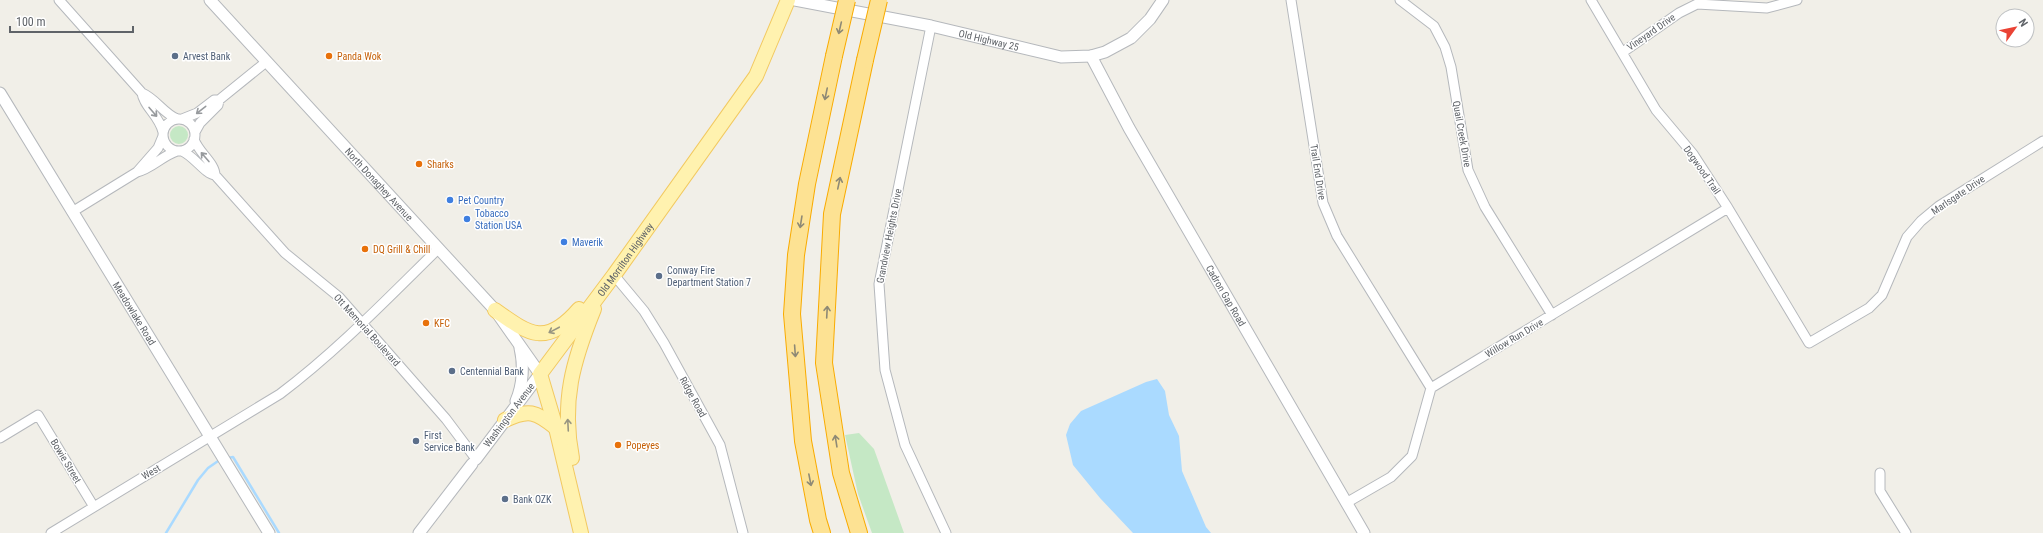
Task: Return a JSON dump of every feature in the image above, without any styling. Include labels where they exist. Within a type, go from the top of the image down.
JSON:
[{"type":"highway","points":[[822,533],[818,520],[803,441],[792,314],[796,255],[807,184],[847,0]]},
{"type":"highway","points":[[859,533],[841,473],[824,363],[832,214],[879,0]]},
{"type":"main road","name":"Old Morrilton Highway","points":[[540,374],[614,275],[756,76],[788,0]]},
{"type":"main road","points":[[495,310],[522,330],[537,334],[548,333],[570,320],[583,304],[614,275]]},
{"type":"main road","points":[[583,533],[569,439],[567,403],[575,359],[594,309],[614,275]]},
{"type":"main road","points":[[540,374],[556,428],[583,533]]},
{"type":"main road","points":[[505,420],[520,413],[535,413],[556,428]]},
{"type":"street","points":[[59,0],[142,93],[149,96],[168,115],[191,125],[195,135]]},
{"type":"street","name":"North Donaghey Avenue","points":[[210,0],[495,310],[540,374]]},
{"type":"street","name":"Old Highway 25","points":[[794,0],[931,26],[1061,57],[1091,56],[1105,52],[1131,38],[1150,19],[1162,0]]},
{"type":"street","name":"Trail End Drive","points":[[1291,0],[1323,203],[1337,236],[1431,388]]},
{"type":"street","name":"Quail Creek Drive","points":[[1400,0],[1434,26],[1445,47],[1451,67],[1468,170],[1484,206],[1552,315]]},
{"type":"street","name":"Dogwood Trail","points":[[1591,0],[1656,110],[1693,154],[1728,208],[1809,343]]},
{"type":"street","name":"Vineyard Drive","points":[[1623,52],[1679,13],[1697,4],[1767,8],[1797,0]]},
{"type":"street","name":"Grandview Heights Drive","points":[[931,26],[879,284],[885,370],[903,437],[946,533]]},
{"type":"street","name":"Cadron Gap Road","points":[[1091,56],[1129,128],[1364,533]]},
{"type":"street","points":[[72,212],[137,172],[158,148],[168,124],[197,114],[214,100],[219,100],[266,62]]},
{"type":"street","name":"Meadowlake Road","points":[[0,93],[269,533]]},
{"type":"street","points":[[142,93],[143,100],[158,117],[168,146],[179,151]]},
{"type":"street","points":[[137,172],[145,170],[166,154],[190,147],[200,123],[218,105],[219,100]]},
{"type":"street","name":"Ott Memorial Boulevard","points":[[195,135],[200,152],[215,169],[215,175]]},
{"type":"street","name":"Marlsgate Drive","points":[[1809,343],[1869,308],[1882,295],[1907,237],[1921,221],[1939,206],[2043,141]]},
{"type":"street","name":"Ott Memorial Boulevard","points":[[179,151],[194,158],[210,174],[215,175],[285,253],[339,297],[446,419],[474,462]]},
{"type":"street","name":"Willow Run Drive","points":[[1431,388],[1728,208]]},
{"type":"street","name":"West","points":[[51,533],[280,394],[362,324],[438,249]]},
{"type":"street","name":"Ridge Road","points":[[614,275],[631,293],[648,317],[720,446],[743,533]]},
{"type":"street","points":[[514,407],[522,375],[522,358],[519,343]]},
{"type":"street","name":"Washington Avenue","points":[[420,533],[540,374]]},
{"type":"street","points":[[1346,503],[1391,477],[1412,456],[1431,388]]},
{"type":"street","name":"Bowie Street","points":[[0,438],[38,416],[94,506]]},
{"type":"street","points":[[1880,473],[1880,491],[1906,533]]},
{"type":"green space","points":[[179,126],[185,129],[188,135],[185,141],[179,144],[173,141],[170,135],[173,129]]},
{"type":"green space","points":[[859,433],[874,449],[904,533],[872,533],[858,494],[845,435]]},
{"type":"water","points":[[1157,379],[1165,391],[1169,415],[1179,436],[1182,471],[1206,527],[1211,533],[1133,533],[1100,498],[1073,465],[1066,435],[1070,424],[1081,411],[1146,382]]},
{"type":"waterway","points":[[228,458],[233,457],[279,533]]},
{"type":"waterway","points":[[166,533],[198,480],[208,468],[221,459]]},
{"type":"place","name":"Arvest Bank","points":[[175,56]]},
{"type":"place","name":"Panda Wok","points":[[329,56]]},
{"type":"place","name":"Sharks","points":[[419,164]]},
{"type":"place","name":"Pet Country","points":[[450,200]]},
{"type":"place","name":"Tobacco Station USA","points":[[467,219]]},
{"type":"place","name":"Maverik","points":[[564,242]]},
{"type":"place","name":"DQ Grill & Chill","points":[[365,249]]},
{"type":"place","name":"Conway Fire Department Station 7","points":[[659,276]]},
{"type":"place","name":"KFC","points":[[426,323]]},
{"type":"place","name":"Centennial Bank","points":[[452,371]]},
{"type":"place","name":"First Service Bank","points":[[416,441]]},
{"type":"place","name":"Popeyes","points":[[618,445]]},
{"type":"place","name":"Bank OZK","points":[[505,499]]}]
